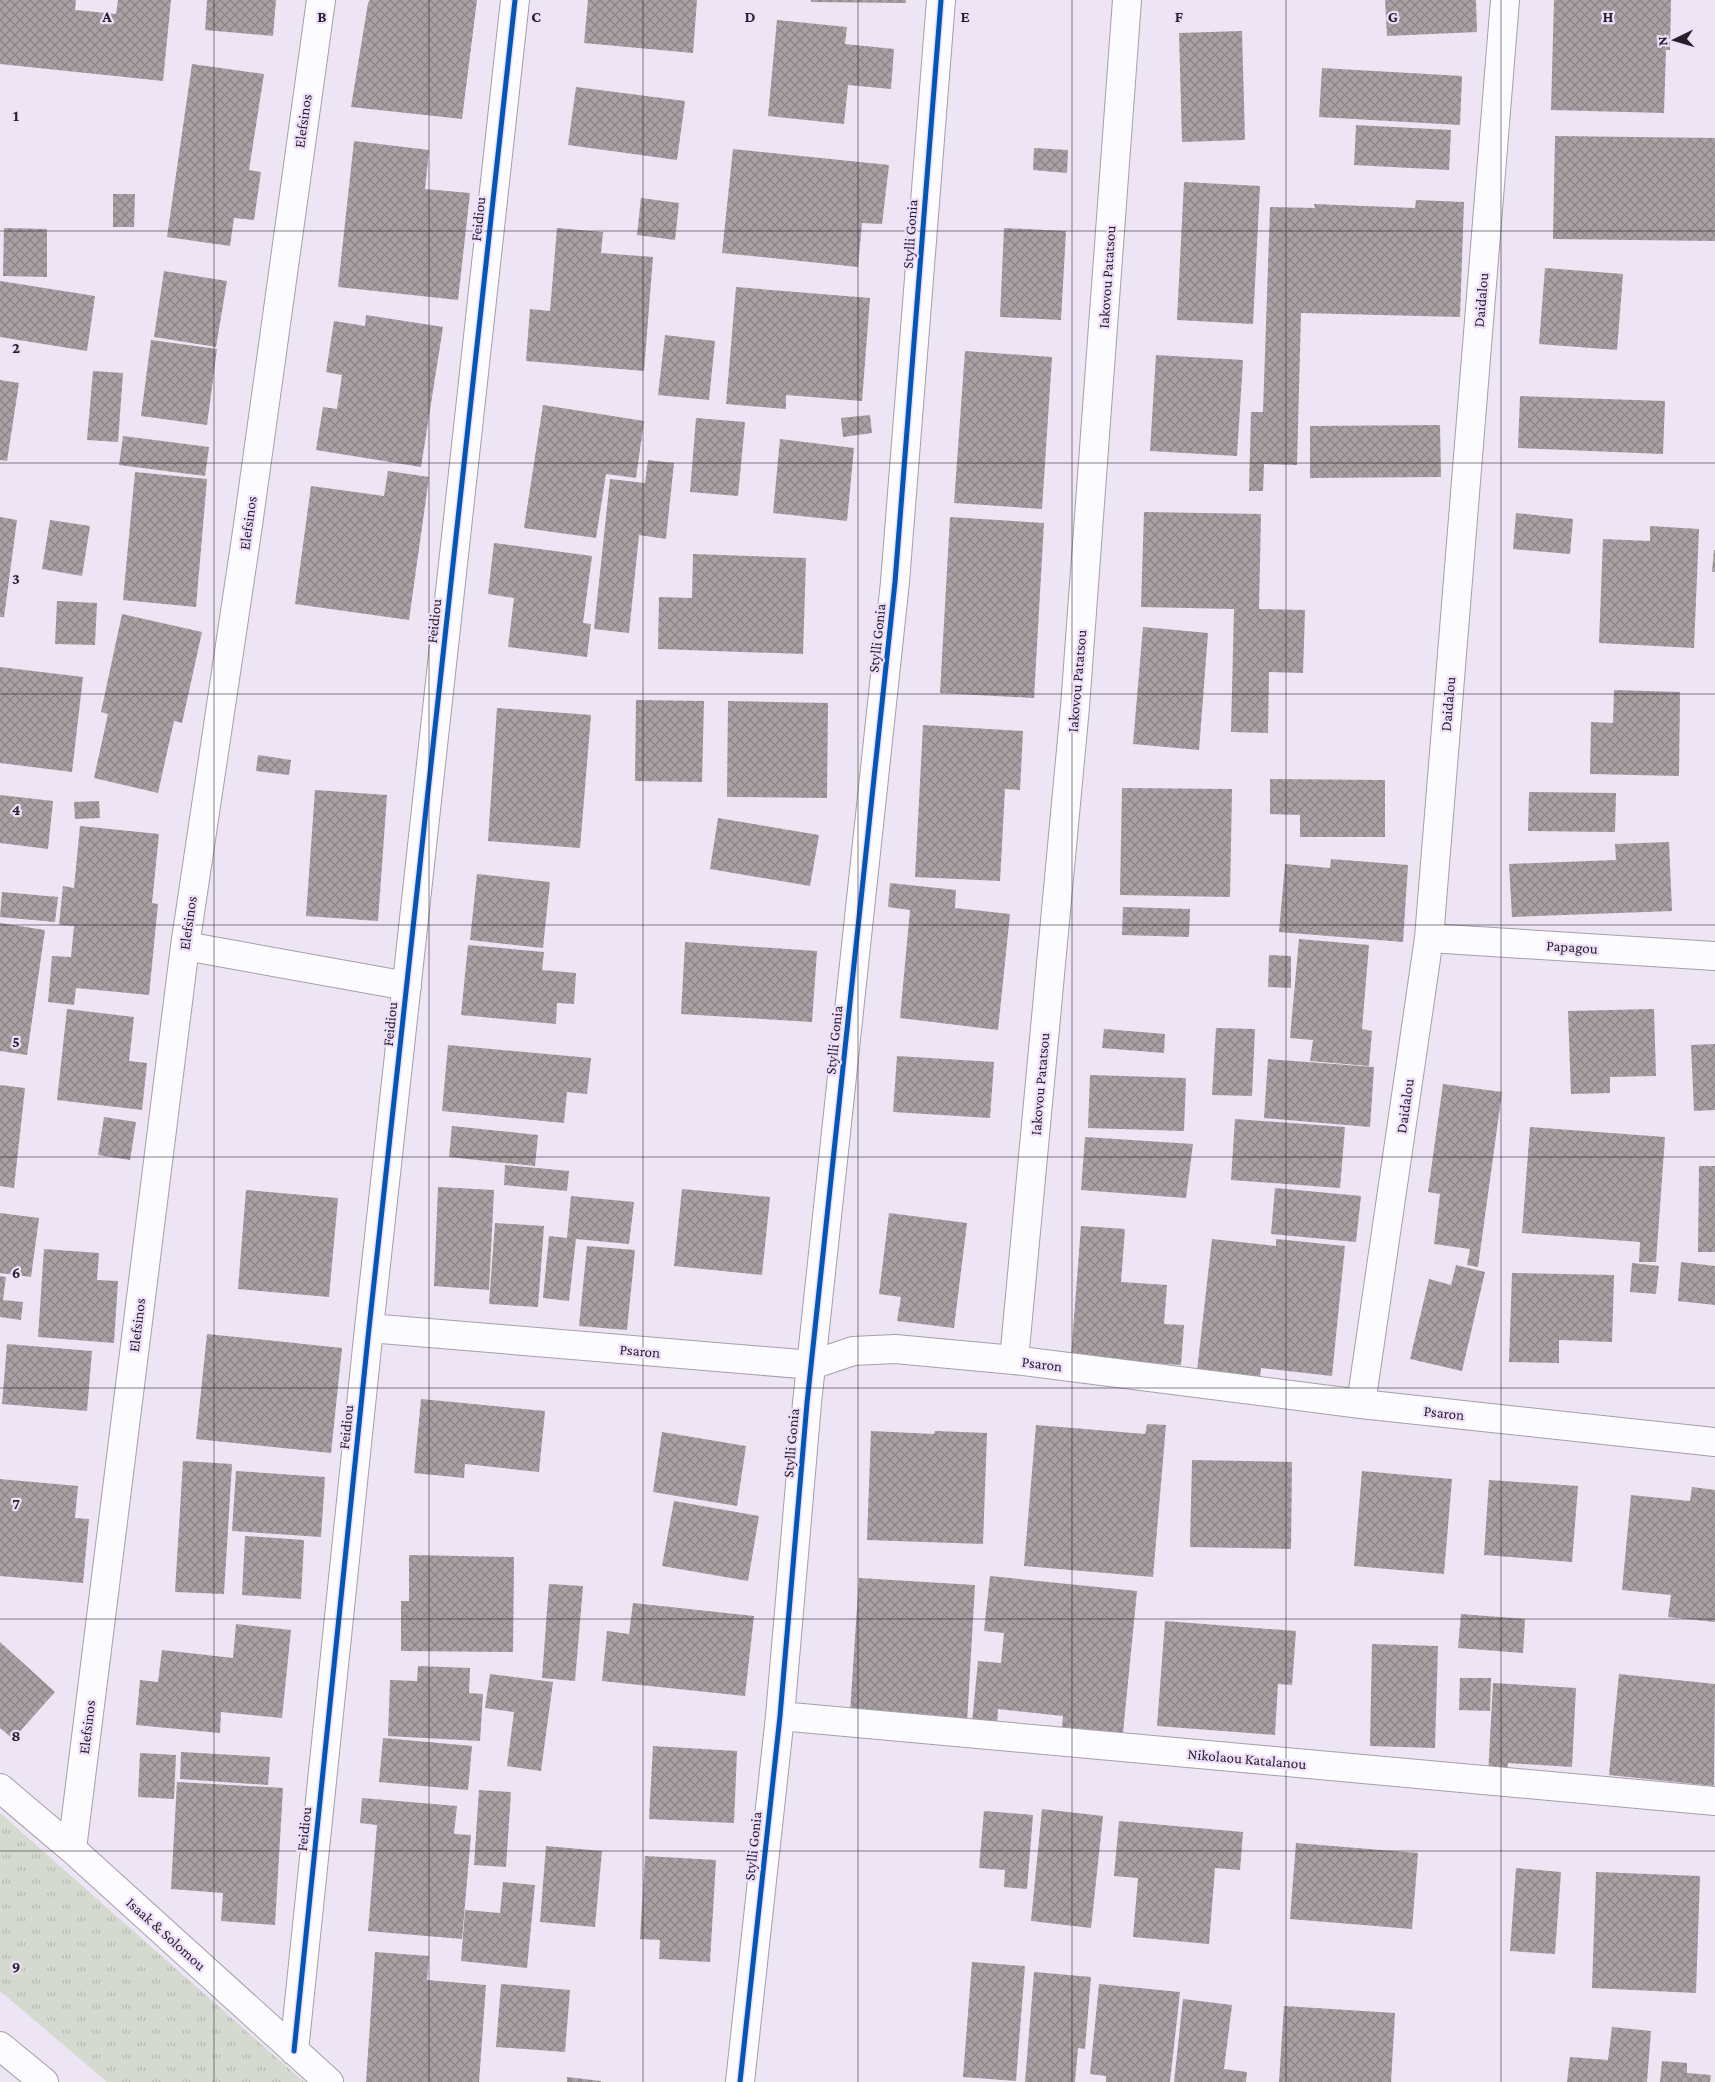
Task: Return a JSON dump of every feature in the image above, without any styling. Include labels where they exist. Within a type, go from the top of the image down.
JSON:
[{"type":"street","name":"Elefsinos","points":[[72,1849],[185,946],[248,524],[321,0]]},
{"type":"street","name":"Feidiou","points":[[294,2051],[369,1328],[515,0]]},
{"type":"street","name":"Stylli Gonia","points":[[740,2082],[780,1716],[807,1403],[895,582],[941,0]]},
{"type":"street","name":"Iakovou Patatsou","points":[[1014,1360],[1075,707],[1127,0]]},
{"type":"street","name":"Daidalou","points":[[1361,1404],[1429,938],[1505,0]]},
{"type":"street","name":"Papagou","points":[[1429,938],[1715,956]]},
{"type":"street","points":[[185,946],[407,986]]},
{"type":"street","name":"Psaron","points":[[369,1328],[812,1365],[853,1351],[895,1349],[1014,1360],[1361,1404],[1715,1442]]},
{"type":"street","name":"Nikolaou Katalanou","points":[[780,1716],[1715,1801]]},
{"type":"street","name":"Isaak & Solomou","points":[[0,1788],[72,1849],[329,2082]]},
{"type":"street","points":[[0,2046],[44,2082]]},
{"type":"green space","points":[[0,1813],[304,2082],[107,2082],[0,1991]]},
{"type":"building","points":[[0,0],[76,0],[75,10],[116,14],[118,0],[171,0],[163,81],[0,64]]},
{"type":"building","points":[[207,0],[276,0],[273,36],[205,30]]},
{"type":"building","points":[[370,0],[477,0],[462,119],[351,107]]},
{"type":"building","points":[[588,0],[697,0],[693,53],[584,43]]},
{"type":"building","points":[[811,0],[906,0],[906,3],[811,2]]},
{"type":"building","points":[[1385,0],[1476,0],[1477,32],[1387,36]]},
{"type":"building","points":[[1554,0],[1671,0],[1670,50],[1666,50],[1664,113],[1551,110]]},
{"type":"building","points":[[777,20],[847,27],[845,44],[894,49],[891,89],[848,85],[844,124],[768,116]]},
{"type":"building","points":[[1242,31],[1245,140],[1182,142],[1179,33]]},
{"type":"building","points":[[192,64],[264,74],[249,170],[261,172],[254,220],[234,218],[230,246],[167,237]]},
{"type":"building","points":[[1322,68],[1462,76],[1460,125],[1319,117]]},
{"type":"building","points":[[576,87],[685,101],[677,160],[568,145]]},
{"type":"building","points":[[1356,125],[1451,130],[1449,170],[1354,165]]},
{"type":"building","points":[[1555,136],[1715,138],[1715,241],[1553,239]]},
{"type":"building","points":[[354,141],[429,150],[425,189],[470,193],[458,300],[338,287]]},
{"type":"building","points":[[1034,148],[1068,150],[1067,173],[1033,170]]},
{"type":"building","points":[[733,149],[889,165],[882,224],[862,223],[858,267],[722,253]]},
{"type":"building","points":[[1184,182],[1260,186],[1253,324],[1177,320]]},
{"type":"building","points":[[113,194],[135,194],[134,227],[113,227]]},
{"type":"building","points":[[641,198],[679,203],[675,240],[637,235]]},
{"type":"building","points":[[1416,200],[1464,202],[1460,317],[1301,313],[1297,465],[1264,464],[1263,491],[1249,491],[1251,412],[1263,412],[1270,207],[1315,208],[1314,204],[1415,208]]},
{"type":"building","points":[[4,228],[47,229],[47,277],[3,276]]},
{"type":"building","points":[[557,228],[603,232],[601,253],[653,257],[644,371],[526,361],[530,309],[550,311]]},
{"type":"building","points":[[1004,228],[1066,231],[1061,320],[1000,317]]},
{"type":"building","points":[[1545,268],[1623,274],[1617,350],[1539,344]]},
{"type":"building","points":[[164,271],[227,281],[216,347],[154,337]]},
{"type":"building","points":[[0,281],[95,296],[87,351],[0,337]]},
{"type":"building","points":[[736,287],[870,298],[862,401],[786,395],[786,409],[726,404]]},
{"type":"building","points":[[366,315],[443,327],[421,467],[316,450],[323,407],[337,409],[342,375],[326,372],[334,321],[365,326]]},
{"type":"building","points":[[665,335],[715,341],[709,400],[658,395]]},
{"type":"building","points":[[151,340],[217,349],[207,425],[141,416]]},
{"type":"building","points":[[965,351],[1052,357],[1042,509],[954,503]]},
{"type":"building","points":[[1156,355],[1243,360],[1237,456],[1150,451]]},
{"type":"building","points":[[93,371],[123,373],[118,442],[87,440]]},
{"type":"building","points":[[0,380],[19,383],[7,461],[0,460]]},
{"type":"building","points":[[1520,396],[1665,401],[1663,454],[1518,448]]},
{"type":"building","points":[[543,405],[644,421],[636,478],[606,474],[596,538],[524,528]]},
{"type":"building","points":[[870,415],[872,433],[843,437],[841,418]]},
{"type":"building","points":[[696,418],[745,422],[738,496],[690,492]]},
{"type":"building","points":[[1440,425],[1441,477],[1310,478],[1310,426]]},
{"type":"building","points":[[123,436],[209,447],[205,476],[119,465]]},
{"type":"building","points":[[780,439],[854,448],[847,521],[773,513]]},
{"type":"building","points":[[648,460],[674,463],[666,539],[639,535],[629,633],[594,629],[610,479],[645,483]]},
{"type":"building","points":[[388,471],[429,477],[409,620],[295,604],[311,486],[384,496]]},
{"type":"building","points":[[135,472],[207,479],[196,607],[123,600]]},
{"type":"building","points":[[1144,512],[1261,514],[1259,609],[1305,610],[1303,673],[1269,672],[1268,733],[1231,732],[1234,609],[1141,607]]},
{"type":"building","points":[[1516,513],[1573,519],[1570,554],[1513,549]]},
{"type":"building","points":[[0,517],[17,520],[4,617],[0,617]]},
{"type":"building","points":[[950,517],[1044,523],[1034,698],[940,693]]},
{"type":"building","points":[[50,520],[90,526],[82,576],[42,569]]},
{"type":"building","points":[[1650,526],[1699,529],[1694,648],[1599,643],[1603,539],[1650,541]]},
{"type":"building","points":[[494,543],[592,556],[583,623],[591,624],[587,657],[508,647],[514,598],[488,594]]},
{"type":"building","points":[[1714,550],[1715,572],[1712,572]]},
{"type":"building","points":[[693,554],[806,558],[803,654],[658,649],[659,597],[692,598]]},
{"type":"building","points":[[57,601],[97,603],[95,645],[55,644]]},
{"type":"building","points":[[122,614],[202,632],[182,723],[174,721],[158,793],[94,778],[108,714],[101,712]]},
{"type":"building","points":[[1143,627],[1208,633],[1199,750],[1133,744]]},
{"type":"building","points":[[0,667],[83,677],[72,772],[0,763]]},
{"type":"building","points":[[1614,690],[1680,692],[1679,776],[1590,774],[1591,722],[1613,723]]},
{"type":"building","points":[[636,700],[704,701],[702,782],[635,781]]},
{"type":"building","points":[[728,701],[828,703],[827,798],[727,797]]},
{"type":"building","points":[[497,708],[591,715],[580,848],[488,841]]},
{"type":"building","points":[[923,725],[1023,731],[1020,790],[1005,789],[1000,881],[915,877]]},
{"type":"building","points":[[258,755],[291,760],[289,775],[256,771]]},
{"type":"building","points":[[1270,779],[1385,780],[1385,837],[1300,837],[1300,815],[1270,814]]},
{"type":"building","points":[[1122,788],[1232,789],[1230,897],[1120,895]]},
{"type":"building","points":[[315,790],[387,795],[378,921],[306,916]]},
{"type":"building","points":[[1529,792],[1616,793],[1615,832],[1528,831]]},
{"type":"building","points":[[0,795],[53,801],[48,849],[0,843]]},
{"type":"building","points":[[99,801],[100,818],[75,819],[74,802]]},
{"type":"building","points":[[718,818],[819,835],[810,886],[710,869]]},
{"type":"building","points":[[80,826],[159,834],[152,903],[158,904],[149,995],[76,988],[74,1005],[48,1002],[52,956],[71,957],[74,926],[59,925],[63,886],[74,888]]},
{"type":"building","points":[[1669,842],[1672,911],[1512,917],[1509,864],[1616,860],[1615,844]]},
{"type":"building","points":[[1331,859],[1408,865],[1403,942],[1279,932],[1285,864],[1330,868]]},
{"type":"building","points":[[477,874],[550,882],[543,948],[470,940]]},
{"type":"building","points":[[890,883],[956,890],[955,908],[1010,914],[998,1030],[900,1018],[910,910],[888,907]]},
{"type":"building","points":[[2,892],[58,897],[55,922],[0,917]]},
{"type":"building","points":[[1123,907],[1190,909],[1189,937],[1122,935]]},
{"type":"building","points":[[0,923],[45,930],[27,1055],[0,1051]]},
{"type":"building","points":[[1299,939],[1369,945],[1362,1029],[1372,1031],[1369,1066],[1310,1061],[1313,1040],[1290,1038]]},
{"type":"building","points":[[685,942],[817,951],[812,1022],[681,1014]]},
{"type":"building","points":[[468,945],[544,952],[542,970],[576,973],[574,1004],[557,1003],[556,1024],[461,1015]]},
{"type":"building","points":[[1269,955],[1291,956],[1291,988],[1268,987]]},
{"type":"building","points":[[67,1009],[134,1017],[129,1061],[147,1063],[142,1110],[57,1100]]},
{"type":"building","points":[[1654,1009],[1656,1076],[1610,1077],[1610,1093],[1571,1094],[1568,1011]]},
{"type":"building","points":[[1216,1028],[1255,1029],[1252,1096],[1212,1095]]},
{"type":"building","points":[[1104,1029],[1165,1034],[1164,1053],[1102,1048]]},
{"type":"building","points":[[1715,1044],[1715,1110],[1694,1111],[1691,1045]]},
{"type":"building","points":[[448,1045],[591,1058],[587,1094],[567,1092],[564,1123],[442,1111]]},
{"type":"building","points":[[897,1056],[994,1062],[990,1118],[893,1112]]},
{"type":"building","points":[[1268,1059],[1374,1067],[1370,1127],[1264,1118]]},
{"type":"building","points":[[1090,1075],[1186,1078],[1184,1131],[1088,1128]]},
{"type":"building","points":[[1443,1084],[1502,1092],[1478,1267],[1467,1265],[1470,1249],[1434,1244],[1440,1194],[1428,1192]]},
{"type":"building","points":[[0,1085],[25,1088],[14,1188],[0,1186]]},
{"type":"building","points":[[104,1117],[136,1122],[130,1160],[98,1155]]},
{"type":"building","points":[[1235,1119],[1345,1127],[1340,1188],[1231,1180]]},
{"type":"building","points":[[452,1126],[538,1135],[535,1166],[449,1157]]},
{"type":"building","points":[[1530,1127],[1665,1137],[1656,1262],[1639,1262],[1640,1242],[1522,1233]]},
{"type":"building","points":[[1085,1137],[1193,1144],[1186,1198],[1081,1190]]},
{"type":"building","points":[[505,1165],[569,1171],[567,1191],[504,1185]]},
{"type":"building","points":[[1699,1166],[1715,1166],[1715,1252],[1698,1252]]},
{"type":"building","points":[[438,1187],[494,1190],[489,1290],[434,1286]]},
{"type":"building","points":[[1275,1188],[1361,1196],[1356,1242],[1271,1234]]},
{"type":"building","points":[[682,1189],[770,1197],[762,1275],[674,1266]]},
{"type":"building","points":[[246,1190],[338,1198],[329,1297],[238,1289]]},
{"type":"building","points":[[571,1196],[634,1202],[629,1244],[576,1239],[569,1301],[543,1298],[549,1236],[567,1238]]},
{"type":"building","points":[[0,1213],[39,1218],[31,1277],[0,1273]]},
{"type":"building","points":[[889,1213],[967,1223],[954,1328],[897,1321],[901,1297],[879,1294]]},
{"type":"building","points":[[495,1223],[544,1226],[538,1307],[489,1304]]},
{"type":"building","points":[[1081,1226],[1125,1229],[1121,1282],[1167,1285],[1164,1324],[1184,1325],[1181,1365],[1071,1357]]},
{"type":"building","points":[[1212,1239],[1276,1246],[1276,1239],[1345,1246],[1332,1376],[1261,1368],[1260,1378],[1197,1371]]},
{"type":"building","points":[[587,1246],[635,1250],[627,1330],[579,1326]]},
{"type":"building","points":[[44,1249],[99,1253],[97,1280],[118,1281],[114,1343],[38,1337]]},
{"type":"building","points":[[1681,1262],[1715,1266],[1715,1305],[1678,1301]]},
{"type":"building","points":[[1632,1263],[1659,1266],[1656,1294],[1630,1292]]},
{"type":"building","points":[[1456,1265],[1485,1272],[1462,1371],[1410,1359],[1429,1279],[1451,1285]]},
{"type":"building","points":[[1512,1273],[1614,1275],[1612,1342],[1559,1340],[1559,1363],[1509,1362]]},
{"type":"building","points":[[0,1276],[6,1277],[3,1300],[23,1302],[21,1320],[0,1317]]},
{"type":"building","points":[[207,1334],[342,1348],[331,1453],[196,1439]]},
{"type":"building","points":[[7,1344],[92,1351],[87,1411],[2,1404]]},
{"type":"building","points":[[421,1399],[545,1411],[539,1472],[465,1464],[464,1478],[414,1473]]},
{"type":"building","points":[[1147,1424],[1166,1425],[1153,1577],[1024,1566],[1036,1425],[1145,1434]]},
{"type":"building","points":[[871,1431],[934,1434],[935,1431],[987,1433],[983,1544],[867,1540]]},
{"type":"building","points":[[662,1432],[746,1446],[737,1506],[653,1492]]},
{"type":"building","points":[[1192,1460],[1292,1462],[1291,1549],[1190,1547]]},
{"type":"building","points":[[183,1461],[232,1464],[224,1594],[175,1592]]},
{"type":"building","points":[[236,1471],[325,1477],[321,1537],[232,1531]]},
{"type":"building","points":[[1362,1471],[1452,1479],[1444,1574],[1354,1566]]},
{"type":"building","points":[[0,1479],[78,1486],[75,1518],[89,1519],[83,1583],[0,1576]]},
{"type":"building","points":[[1489,1480],[1578,1486],[1572,1562],[1484,1555]]},
{"type":"building","points":[[1692,1487],[1715,1490],[1715,1622],[1668,1617],[1671,1595],[1622,1590],[1631,1495],[1690,1501]]},
{"type":"building","points":[[674,1501],[759,1516],[748,1581],[662,1566]]},
{"type":"building","points":[[245,1536],[304,1540],[301,1599],[242,1595]]},
{"type":"building","points":[[409,1555],[514,1557],[513,1652],[401,1651],[401,1601],[409,1601]]},
{"type":"building","points":[[990,1576],[1137,1591],[1123,1733],[1062,1727],[1063,1716],[998,1709],[997,1726],[972,1723],[978,1661],[1001,1663],[1004,1633],[984,1631]]},
{"type":"building","points":[[859,1578],[975,1585],[967,1723],[850,1712]]},
{"type":"building","points":[[549,1584],[583,1586],[575,1681],[542,1678]]},
{"type":"building","points":[[633,1603],[754,1616],[745,1696],[602,1681],[607,1631],[629,1634]]},
{"type":"building","points":[[1461,1614],[1525,1619],[1523,1653],[1458,1648]]},
{"type":"building","points":[[1165,1621],[1296,1631],[1292,1685],[1278,1684],[1275,1735],[1157,1726]]},
{"type":"building","points":[[236,1624],[291,1630],[282,1718],[221,1712],[220,1733],[136,1725],[140,1680],[158,1682],[162,1650],[233,1658]]},
{"type":"building","points":[[0,1642],[55,1692],[13,1739],[0,1728]]},
{"type":"building","points":[[1372,1644],[1438,1646],[1435,1748],[1370,1746]]},
{"type":"building","points":[[418,1666],[470,1668],[469,1693],[483,1694],[480,1741],[388,1736],[390,1680],[417,1681]]},
{"type":"building","points":[[490,1674],[553,1682],[541,1771],[507,1766],[514,1712],[485,1708]]},
{"type":"building","points":[[1619,1674],[1715,1684],[1714,1786],[1609,1775]]},
{"type":"building","points":[[1460,1678],[1491,1678],[1490,1711],[1459,1710]]},
{"type":"building","points":[[1493,1683],[1576,1688],[1572,1767],[1508,1763],[1507,1776],[1488,1775]]},
{"type":"building","points":[[383,1738],[472,1746],[468,1790],[379,1782]]},
{"type":"building","points":[[653,1746],[737,1751],[734,1823],[649,1819]]},
{"type":"building","points":[[181,1752],[270,1757],[268,1785],[180,1779]]},
{"type":"building","points":[[140,1753],[176,1755],[174,1799],[138,1797]]},
{"type":"building","points":[[177,1782],[283,1788],[275,1925],[221,1921],[223,1893],[171,1889]]},
{"type":"building","points":[[479,1790],[511,1792],[506,1867],[474,1865]]},
{"type":"building","points":[[362,1798],[457,1806],[454,1834],[471,1835],[462,1939],[368,1931],[377,1825],[360,1823]]},
{"type":"building","points":[[1042,1809],[1103,1816],[1091,1928],[1031,1921]]},
{"type":"building","points":[[984,1811],[1033,1815],[1027,1889],[1004,1887],[1005,1870],[979,1868]]},
{"type":"building","points":[[1119,1821],[1243,1832],[1240,1870],[1215,1868],[1209,1944],[1133,1937],[1138,1878],[1114,1876]]},
{"type":"building","points":[[1296,1843],[1418,1853],[1412,1929],[1290,1919]]},
{"type":"building","points":[[546,1846],[602,1851],[595,1927],[540,1922]]},
{"type":"building","points":[[645,1856],[716,1860],[710,1962],[659,1959],[660,1940],[640,1939]]},
{"type":"building","points":[[1516,1868],[1561,1872],[1555,1954],[1510,1951]]},
{"type":"building","points":[[1596,1872],[1700,1876],[1696,1993],[1592,1988]]},
{"type":"building","points":[[503,1882],[535,1885],[527,1968],[461,1961],[465,1910],[500,1913]]},
{"type":"building","points":[[375,1952],[429,1956],[427,1980],[486,1985],[479,2082],[366,2082]]},
{"type":"building","points":[[972,1962],[1025,1966],[1016,2081],[963,2077]]},
{"type":"building","points":[[1034,1972],[1091,1977],[1085,2049],[1078,2048],[1075,2082],[1025,2082]]},
{"type":"building","points":[[501,1984],[570,1990],[565,2052],[496,2047]]},
{"type":"building","points":[[1099,1984],[1180,1992],[1170,2082],[1106,2082],[1106,2076],[1090,2074]]},
{"type":"building","points":[[1183,1999],[1232,2005],[1224,2069],[1247,2072],[1246,2082],[1174,2082]]},
{"type":"building","points":[[1284,2006],[1395,2013],[1391,2082],[1279,2082]]},
{"type":"building","points":[[1612,2027],[1651,2031],[1647,2082],[1567,2082],[1570,2057],[1608,2060]]},
{"type":"building","points":[[1662,2061],[1687,2063],[1687,2073],[1711,2075],[1710,2082],[1660,2082]]},
{"type":"building","points":[[567,2077],[601,2081],[601,2082],[567,2082]]},
{"type":"cycle path","points":[[294,2051],[369,1328],[515,0]]},
{"type":"cycle path","points":[[740,2082],[780,1716],[807,1403],[895,582],[941,0]]}]
